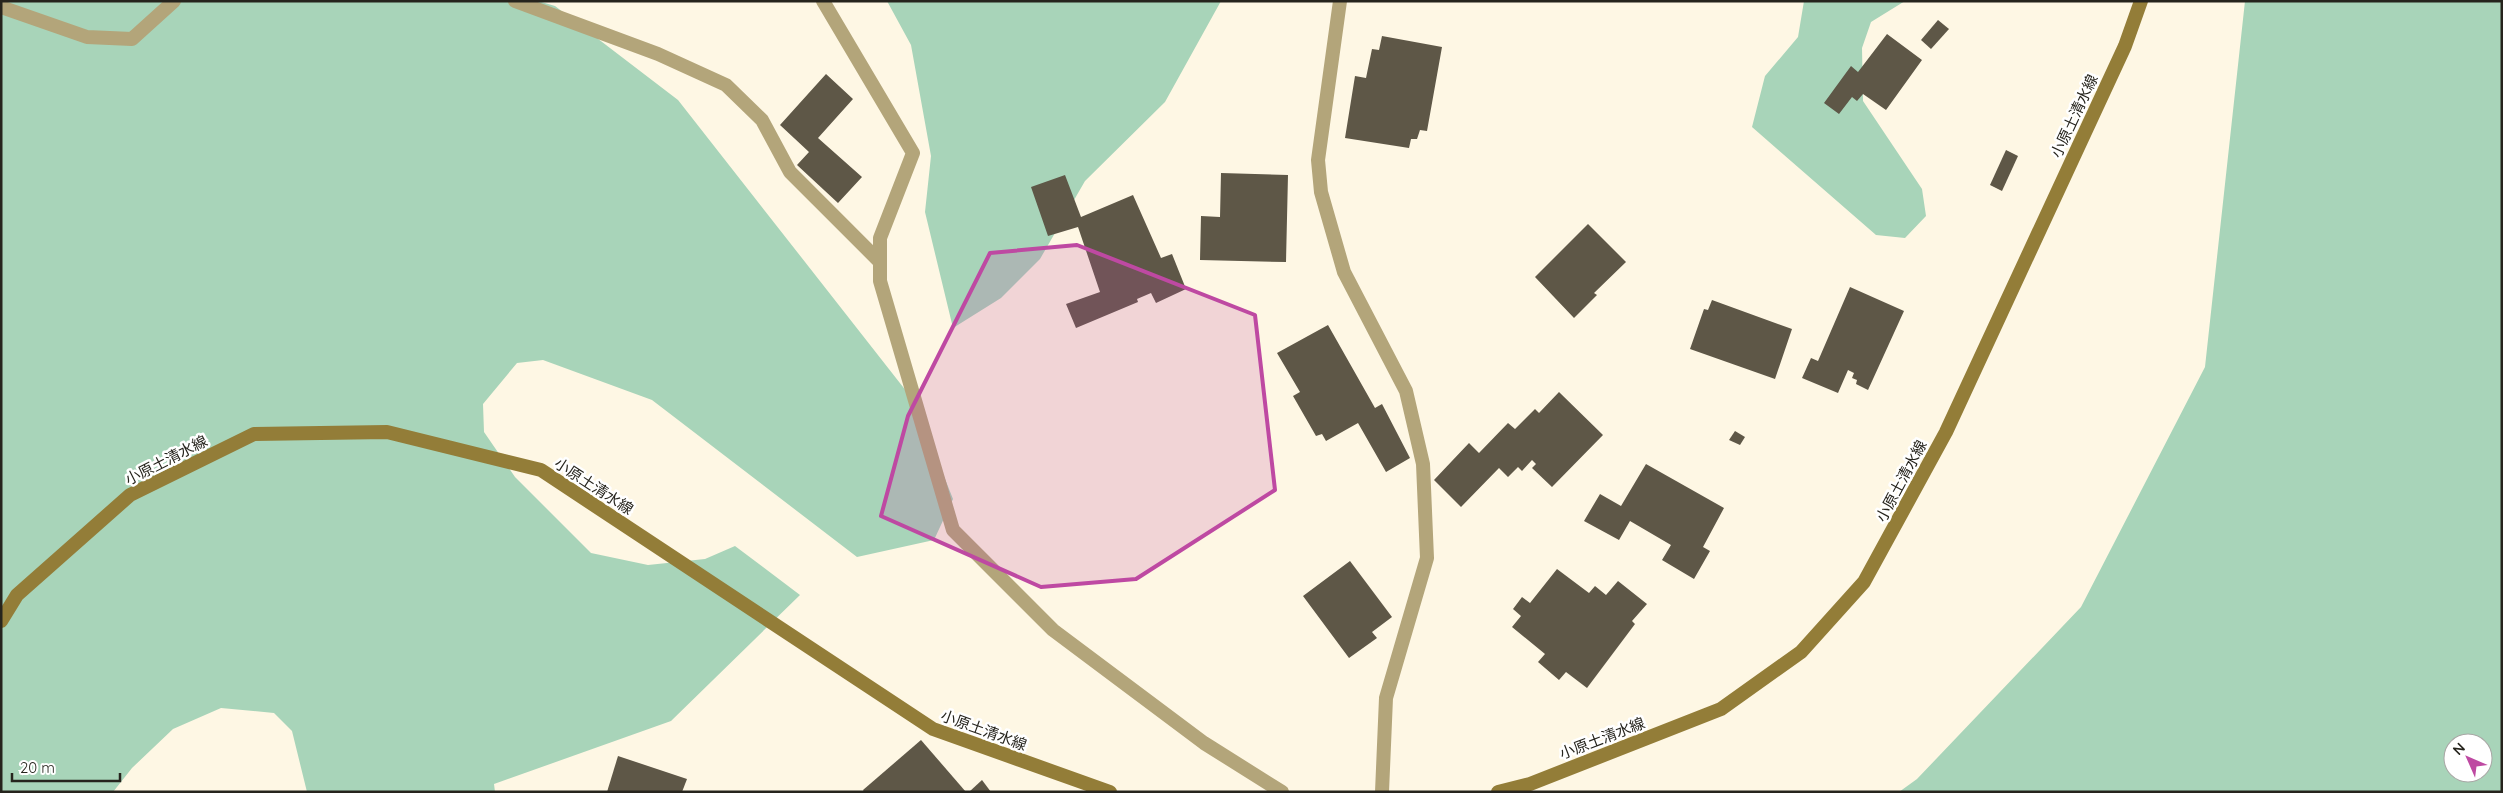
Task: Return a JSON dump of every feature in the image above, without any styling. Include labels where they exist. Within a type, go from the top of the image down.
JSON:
[{"type":"main road","name":"小原土清水線","points":[[1498,792],[1530,784],[1721,709],[1801,652],[1864,582],[1946,432],[2125,46],[2141,1]]},
{"type":"main road","name":"小原土清水線","points":[[1,621],[17,595],[130,495],[254,434],[387,432],[541,470],[933,729],[1110,792]]},
{"type":"street","points":[[1,7],[87,37],[132,39],[174,1]]},
{"type":"street","points":[[516,1],[658,54],[726,84],[762,120],[790,172],[880,262]]},
{"type":"street","points":[[823,1],[913,153],[880,238],[880,281],[953,530],[1053,630],[1204,743],[1282,792]]},
{"type":"street","points":[[1340,1],[1318,160],[1321,192],[1344,272],[1406,391],[1423,464],[1427,558],[1386,698],[1382,792]]},
{"type":"highlighted area","points":[[1077,245],[1255,315],[1275,490],[1136,579],[1041,587],[881,516],[908,416],[990,253]]},
{"type":"green space","points":[[1,1],[538,1],[555,6],[678,100],[914,401],[953,499],[934,540],[857,557],[652,400],[543,360],[517,363],[483,404],[484,432],[515,477],[591,553],[648,565],[705,559],[735,546],[800,595],[671,721],[494,784],[495,792],[307,792],[292,731],[274,713],[221,708],[173,729],[132,768],[113,792],[1,792]]},
{"type":"green space","points":[[887,1],[1221,1],[1165,102],[1085,181],[1040,259],[1001,298],[953,328],[925,212],[931,156],[911,45]]},
{"type":"green space","points":[[1804,1],[1905,1],[1871,22],[1862,48],[1863,101],[1922,189],[1926,216],[1905,238],[1876,235],[1752,127],[1765,76],[1798,37]]},
{"type":"green space","points":[[2245,1],[2502,1],[2502,792],[1899,792],[1917,779],[2081,607],[2205,367]]},
{"type":"building","points":[[1938,20],[1949,29],[1931,49],[1921,40]]},
{"type":"building","points":[[1887,34],[1922,60],[1886,110],[1863,94],[1857,101],[1852,97],[1839,114],[1824,103],[1851,66],[1858,72]]},
{"type":"building","points":[[1382,36],[1442,47],[1427,131],[1420,130],[1417,139],[1411,139],[1409,148],[1345,138],[1355,76],[1366,78],[1372,49],[1379,50]]},
{"type":"building","points":[[826,74],[853,99],[818,138],[862,177],[838,203],[797,165],[809,152],[780,125]]},
{"type":"building","points":[[2006,150],[2018,156],[2002,191],[1990,185]]},
{"type":"building","points":[[1221,173],[1288,175],[1286,262],[1200,260],[1201,216],[1220,217]]},
{"type":"building","points":[[1065,175],[1081,217],[1133,195],[1161,258],[1172,254],[1186,289],[1156,303],[1151,293],[1137,299],[1138,302],[1076,328],[1066,304],[1100,292],[1078,227],[1048,236],[1031,187]]},
{"type":"building","points":[[1588,224],[1626,262],[1594,293],[1597,295],[1574,318],[1535,277]]},
{"type":"building","points":[[1850,287],[1904,311],[1868,390],[1856,384],[1857,380],[1852,378],[1854,373],[1848,370],[1838,393],[1802,378],[1811,358],[1818,361]]},
{"type":"building","points":[[1712,300],[1792,329],[1775,379],[1690,349],[1704,309],[1708,310]]},
{"type":"building","points":[[1328,325],[1375,408],[1382,404],[1410,458],[1386,472],[1358,423],[1326,441],[1322,434],[1316,436],[1293,396],[1300,392],[1277,353]]},
{"type":"building","points":[[1559,392],[1603,435],[1552,487],[1532,468],[1536,464],[1532,460],[1522,471],[1518,467],[1508,477],[1499,468],[1461,507],[1434,480],[1469,443],[1479,453],[1508,423],[1515,429],[1535,409],[1539,413]]},
{"type":"building","points":[[1735,431],[1745,437],[1740,445],[1729,440]]},
{"type":"building","points":[[1646,464],[1724,508],[1703,547],[1710,551],[1694,579],[1662,560],[1671,545],[1630,521],[1619,540],[1584,521],[1600,494],[1621,506]]},
{"type":"building","points":[[1350,561],[1392,617],[1372,632],[1377,638],[1349,658],[1303,596]]},
{"type":"building","points":[[1557,569],[1589,593],[1595,586],[1606,595],[1618,581],[1647,604],[1632,621],[1635,624],[1587,688],[1566,672],[1559,680],[1538,662],[1545,654],[1512,627],[1521,616],[1513,609],[1522,597],[1530,603]]},
{"type":"building","points":[[921,740],[966,792],[864,792],[863,790]]},
{"type":"building","points":[[618,756],[687,779],[682,792],[607,792]]},
{"type":"building","points":[[982,780],[991,792],[969,792]]}]
